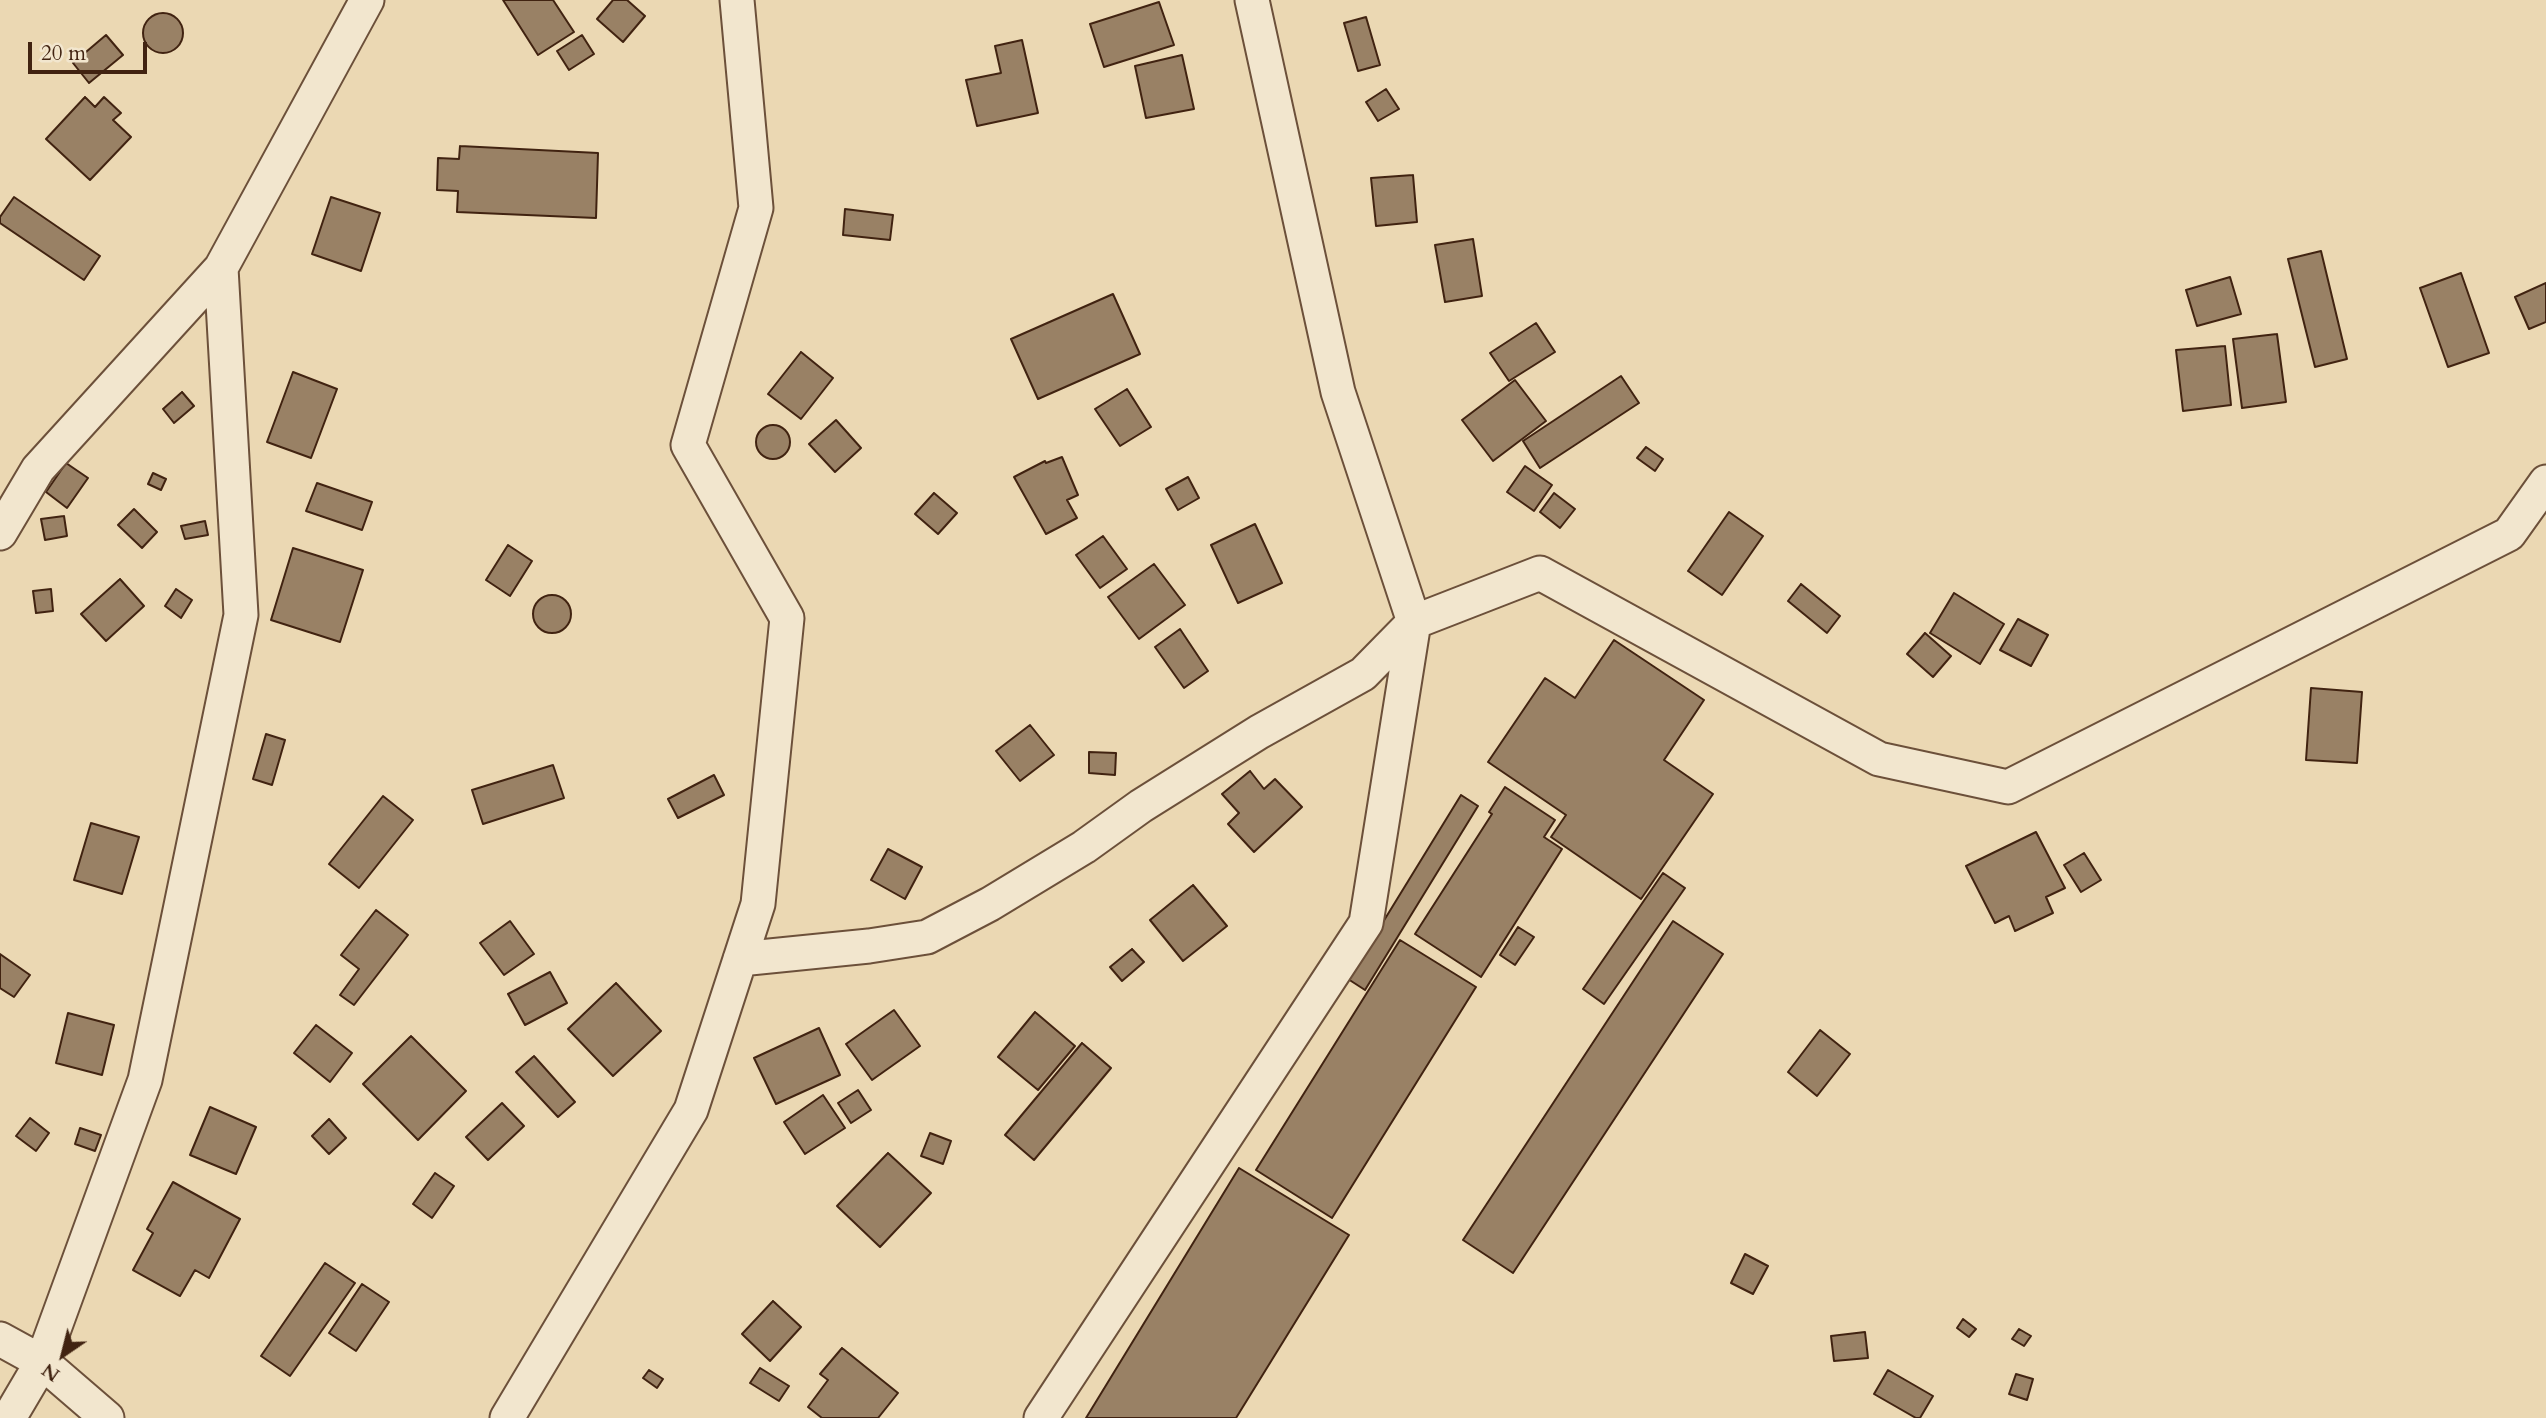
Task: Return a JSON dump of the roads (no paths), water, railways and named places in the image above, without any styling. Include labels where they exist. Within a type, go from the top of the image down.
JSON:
[{"type":"street","points":[[0,533],[38,470],[222,268],[367,0]]},
{"type":"street","points":[[507,1418],[691,1110],[758,904],[787,618],[688,445],[756,208],[737,0]]},
{"type":"street","points":[[1041,1418],[1366,923],[1414,622],[1338,392],[1252,0]]},
{"type":"street","points":[[9,1418],[42,1362],[145,1080],[241,615],[222,268]]},
{"type":"street","points":[[740,959],[869,946],[927,937],[990,904],[1084,847],[1141,806],[1259,732],[1363,674],[1414,622],[1540,573],[1879,759],[2008,787],[2509,534],[2546,482]]},
{"type":"street","points":[[0,1339],[42,1362],[107,1418]]}]
